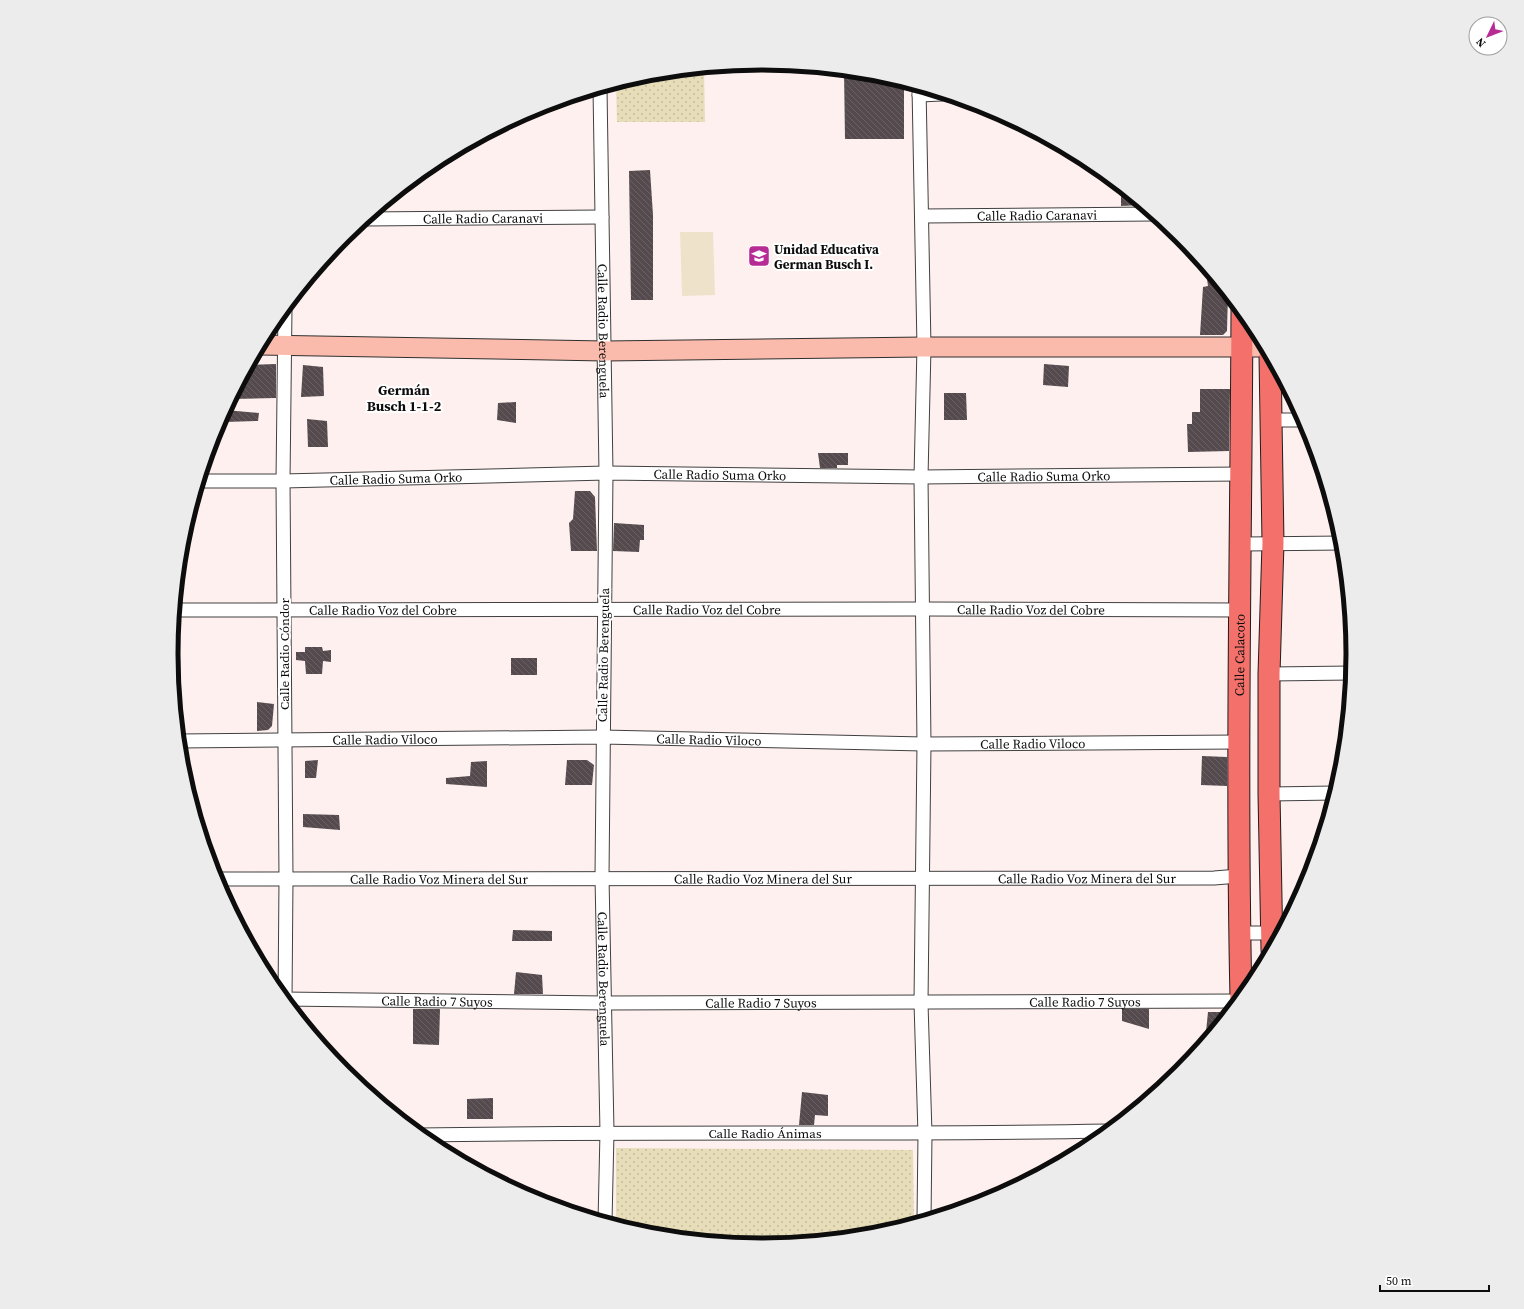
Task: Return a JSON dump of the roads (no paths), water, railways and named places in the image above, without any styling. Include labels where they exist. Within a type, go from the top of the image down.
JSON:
[{"type":"main road","name":"Calle Calacoto","points":[[1240,990],[1239,610],[1241,544],[1242,322]]},
{"type":"main road","points":[[1270,366],[1273,543],[1269,674],[1269,794],[1275,934]]},
{"type":"street","points":[[919,92],[924,347],[921,477],[924,744],[921,1003],[925,1134],[924,1216]]},
{"type":"street","name":"Calle Radio Berenguela","points":[[600,93],[606,473],[602,737],[603,1003],[607,1132],[605,1217]]},
{"type":"street","name":"Calle Radio Caranavi","points":[[922,216],[1146,214]]},
{"type":"street","name":"Calle Radio Caranavi","points":[[373,219],[602,217]]},
{"type":"street","name":"Calle Radio Cóndor","points":[[284,990],[286,879],[283,481],[285,317]]},
{"type":"street","points":[[267,345],[605,351],[924,347],[1259,347]]},
{"type":"street","points":[[1271,420],[1297,420]]},
{"type":"street","name":"Calle Radio Suma Orko","points":[[204,481],[283,481],[606,473],[921,477],[1241,474]]},
{"type":"street","points":[[1241,544],[1335,543]]},
{"type":"street","name":"Calle Radio Voz del Cobre","points":[[180,610],[1239,610]]},
{"type":"street","points":[[1269,674],[1346,673]]},
{"type":"street","name":"Calle Radio Viloco","points":[[185,741],[602,737],[924,744],[1240,742]]},
{"type":"street","points":[[1269,794],[1330,793]]},
{"type":"street","name":"Calle Radio Voz Minera del Sur","points":[[222,879],[922,877],[1214,878],[1239,876]]},
{"type":"street","points":[[1239,933],[1272,939]]},
{"type":"street","name":"Calle Radio 7 Suyos","points":[[291,1000],[603,1003],[921,1003],[1233,1000]]},
{"type":"street","name":"Calle Radio Ánimas","points":[[430,1135],[607,1132],[925,1134],[1099,1131]]},
{"type":"place","name":"Unidad Educativa German Busch I.","points":[[759,256]]},
{"type":"district","name":"Germán Busch 1-1-2","points":[[404,398]]}]
